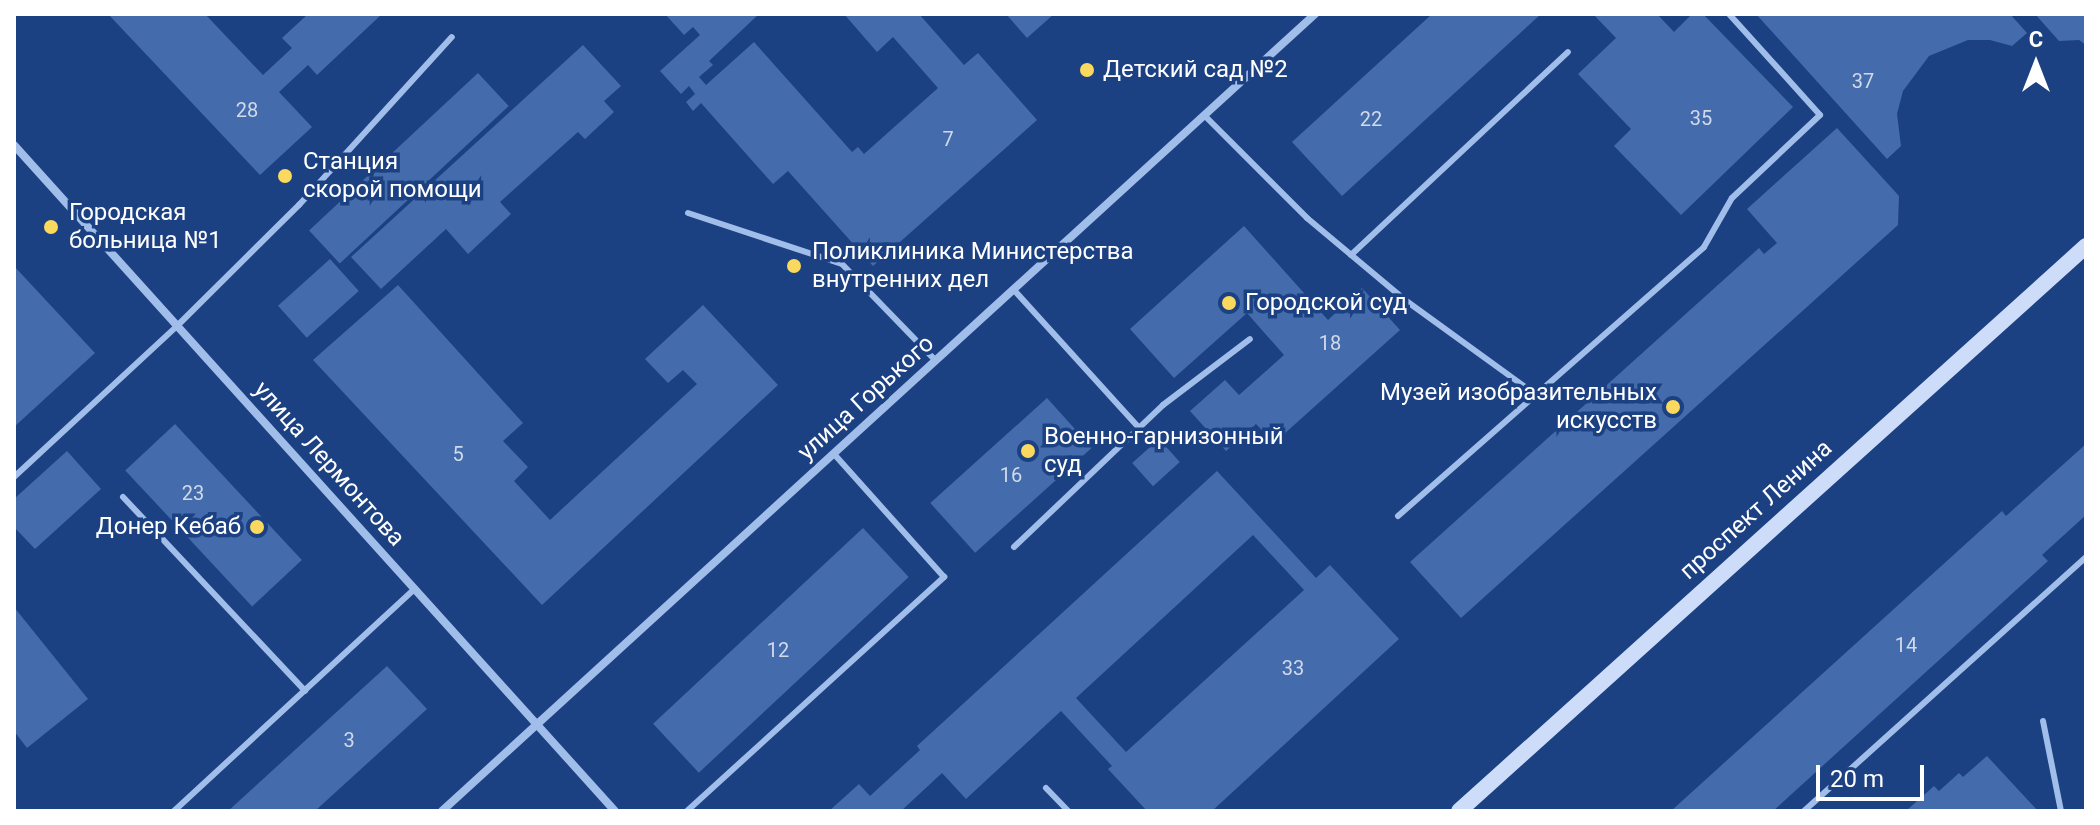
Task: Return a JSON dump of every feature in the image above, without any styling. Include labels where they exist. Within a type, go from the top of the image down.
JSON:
[{"type":"main road","name":"проспект Ленина","points":[[1459,811],[2086,246]]},
{"type":"street","name":"улица Горького","points":[[442,811],[1315,14]]},
{"type":"street","name":"улица Лермонтова","points":[[14,145],[615,811]]},
{"type":"lane","points":[[1398,516],[1704,247],[1732,198],[1820,115],[1729,14]]},
{"type":"lane","points":[[14,477],[177,326],[299,205],[452,37]]},
{"type":"lane","points":[[1351,255],[1568,52]]},
{"type":"lane","points":[[1204,115],[1307,218],[1405,300],[1536,395]]},
{"type":"lane","points":[[688,213],[842,264],[936,361]]},
{"type":"lane","points":[[1014,290],[1139,428]]},
{"type":"lane","points":[[1014,547],[1163,405],[1250,339]]},
{"type":"lane","points":[[687,811],[944,577],[834,454]]},
{"type":"lane","points":[[123,497],[305,691]]},
{"type":"lane","points":[[1804,811],[2086,557]]},
{"type":"lane","points":[[174,811],[415,589]]},
{"type":"lane","points":[[2043,721],[2061,811]]},
{"type":"lane","points":[[1046,788],[1068,811]]},
{"type":"building","points":[[108,14],[205,14],[263,75],[292,48],[282,38],[308,14],[382,14],[317,75],[308,65],[279,92],[312,127],[260,175]]},
{"type":"building","points":[[665,14],[759,14],[709,61],[713,65],[699,77],[706,85],[754,42],[852,152],[858,147],[864,154],[938,88],[893,37],[877,52],[844,14],[919,14],[964,65],[978,53],[1037,120],[873,266],[788,171],[773,184],[701,103],[693,111],[686,102],[695,94],[689,86],[681,94],[660,71],[700,35],[693,27],[684,35]]},
{"type":"building","points":[[1006,14],[1054,14],[1027,38]]},
{"type":"building","points":[[1432,14],[1541,14],[1342,196],[1292,142]]},
{"type":"building","points":[[1593,14],[1657,14],[1674,32],[1692,14],[1703,14],[1793,107],[1681,215],[1614,146],[1631,129],[1578,74],[1616,38]]},
{"type":"building","points":[[1756,14],[2010,14],[2027,33],[2012,46],[1990,40],[1968,40],[1929,56],[1903,91],[1897,114],[1901,146],[1887,159]]},
{"type":"building","points":[[2035,14],[2086,14],[2086,45],[2079,40],[2059,41]]},
{"type":"building","points":[[583,45],[621,86],[604,101],[614,112],[585,139],[578,132],[500,202],[511,214],[468,254],[446,229],[381,289],[351,257]]},
{"type":"building","points":[[478,73],[509,106],[340,263],[309,231]]},
{"type":"building","points":[[1837,128],[1899,196],[1898,225],[1461,618],[1410,562],[1759,248],[1764,254],[1777,243],[1747,209]]},
{"type":"building","points":[[1244,226],[1328,320],[1362,288],[1400,330],[1274,443],[1256,424],[1226,451],[1190,411],[1225,380],[1239,395],[1284,355],[1247,313],[1174,378],[1130,329]]},
{"type":"building","points":[[330,259],[359,291],[307,338],[278,306]]},
{"type":"building","points":[[14,266],[95,353],[14,427]]},
{"type":"building","points":[[398,285],[523,423],[503,441],[528,467],[514,481],[550,520],[697,384],[683,370],[668,383],[645,359],[703,305],[778,385],[542,605],[313,360]]},
{"type":"building","points":[[1047,398],[1092,448],[975,553],[930,503]]},
{"type":"building","points":[[175,424],[302,560],[252,606],[125,470]]},
{"type":"building","points":[[1159,439],[1180,462],[1153,486],[1132,463]]},
{"type":"building","points":[[2086,444],[2086,515],[2042,555],[2048,561],[1773,811],[1671,811],[2002,511],[2006,516]]},
{"type":"building","points":[[67,451],[101,489],[35,549],[14,527],[14,499]]},
{"type":"building","points":[[1217,471],[1316,578],[1330,565],[1399,639],[1212,811],[1147,811],[1108,769],[1112,766],[1061,711],[966,799],[942,773],[901,811],[829,811],[859,784],[870,796],[920,750],[917,746]],"holes":[[[1253,535],[1304,590],[1126,752],[1076,698]]]},
{"type":"building","points":[[863,528],[909,577],[699,773],[653,724]]},
{"type":"building","points":[[14,607],[88,699],[27,748],[14,731]]},
{"type":"building","points":[[387,666],[427,709],[315,811],[228,811]]},
{"type":"building","points":[[1987,756],[2038,811],[1906,811],[1934,786],[1939,791],[1959,773],[1963,777]]},
{"type":"place","name":"Детский сад №2","points":[[1087,70]]},
{"type":"place","name":"Станция скорой помощи","points":[[285,176]]},
{"type":"place","name":"Городская больница №1","points":[[51,227]]},
{"type":"place","name":"Поликлиника Министерства внутренних дел","points":[[794,266]]},
{"type":"place","name":"Городской суд","points":[[1229,303]]},
{"type":"place","name":"Музей изобразительных искусств","points":[[1673,407]]},
{"type":"place","name":"Военно-гарнизонный суд","points":[[1028,451]]},
{"type":"place","name":"Донер Кебаб","points":[[257,527]]}]
